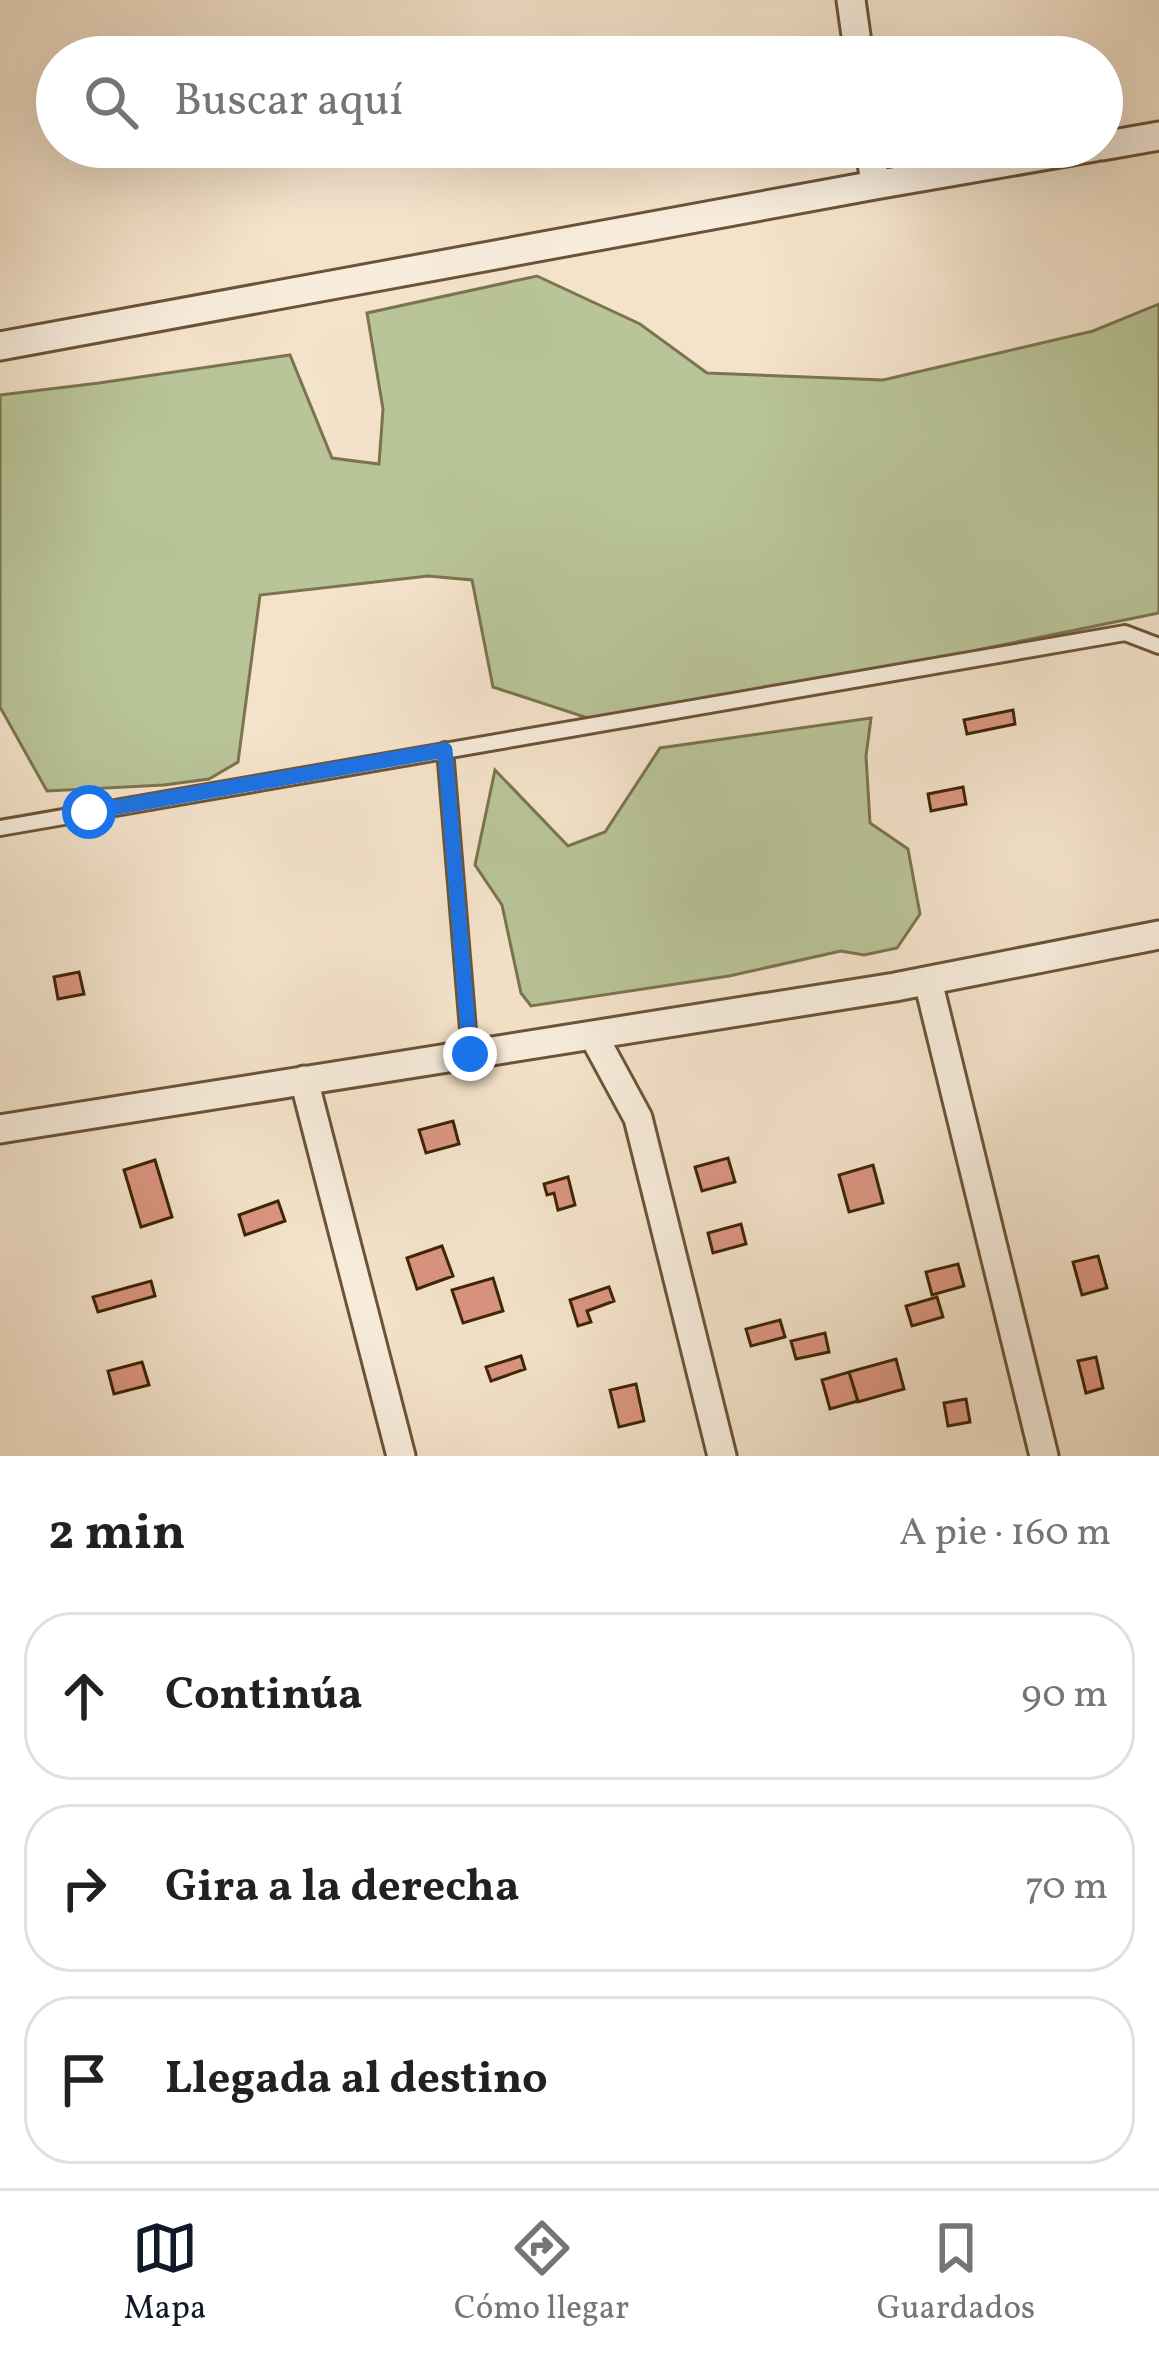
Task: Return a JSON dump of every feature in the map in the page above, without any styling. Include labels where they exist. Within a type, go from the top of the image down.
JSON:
[{"type":"street","points":[[851,0],[856,36]]},
{"type":"street","points":[[1123,142],[1159,136]]},
{"type":"street","points":[[873,168],[875,185]]},
{"type":"street","points":[[0,346],[973,168]]},
{"type":"street","points":[[0,1129],[928,981],[1159,935]]},
{"type":"street","points":[[928,981],[1044,1456]]},
{"type":"street","points":[[593,1035],[638,1118],[722,1456]]},
{"type":"street","points":[[304,1080],[401,1456]]},
{"type":"lane","points":[[0,827],[1125,633],[1159,646]]},
{"type":"lane","points":[[445,750],[470,1054]]},
{"type":"green space","points":[[537,276],[640,324],[707,373],[883,380],[1093,331],[1159,304],[1159,613],[609,725],[493,687],[472,580],[428,576],[260,595],[238,762],[209,779],[47,791],[0,707],[0,395],[290,355],[332,458],[379,464],[383,409],[367,313]]},
{"type":"green space","points":[[871,718],[866,756],[870,823],[908,849],[920,914],[897,948],[864,955],[841,951],[729,976],[531,1006],[521,993],[502,905],[475,865],[495,770],[568,846],[605,832],[660,748]]},
{"type":"building","points":[[1013,710],[1015,724],[967,734],[964,720]]},
{"type":"building","points":[[963,787],[966,804],[931,811],[928,794]]},
{"type":"building","points":[[79,972],[84,994],[58,999],[54,977]]},
{"type":"building","points":[[453,1121],[459,1144],[426,1153],[419,1130]]},
{"type":"building","points":[[728,1158],[735,1182],[702,1191],[695,1167]]},
{"type":"building","points":[[155,1160],[172,1217],[141,1227],[124,1170]]},
{"type":"building","points":[[873,1165],[883,1203],[849,1212],[839,1175]]},
{"type":"building","points":[[568,1177],[575,1205],[558,1210],[554,1193],[547,1195],[544,1184]]},
{"type":"building","points":[[278,1201],[285,1221],[245,1235],[239,1215]]},
{"type":"building","points":[[741,1224],[746,1244],[713,1253],[708,1233]]},
{"type":"building","points":[[442,1246],[453,1276],[417,1289],[407,1258]]},
{"type":"building","points":[[1098,1256],[1107,1288],[1082,1295],[1073,1262]]},
{"type":"building","points":[[958,1264],[964,1286],[932,1295],[926,1272]]},
{"type":"building","points":[[493,1278],[503,1311],[463,1323],[452,1290]]},
{"type":"building","points":[[151,1281],[155,1296],[98,1312],[93,1297]]},
{"type":"building","points":[[609,1287],[614,1301],[587,1311],[591,1322],[578,1326],[570,1300]]},
{"type":"building","points":[[937,1297],[943,1317],[912,1326],[906,1306]]},
{"type":"building","points":[[780,1320],[785,1337],[751,1346],[746,1329]]},
{"type":"building","points":[[825,1333],[829,1352],[796,1359],[791,1341]]},
{"type":"building","points":[[521,1356],[525,1369],[491,1381],[486,1367]]},
{"type":"building","points":[[1096,1357],[1103,1388],[1086,1393],[1078,1361]]},
{"type":"building","points":[[896,1359],[904,1389],[858,1402],[849,1372]]},
{"type":"building","points":[[142,1362],[149,1385],[114,1394],[108,1371]]},
{"type":"building","points":[[849,1372],[858,1401],[830,1409],[822,1380]]},
{"type":"building","points":[[636,1384],[644,1421],[619,1427],[610,1390]]},
{"type":"building","points":[[966,1399],[970,1422],[948,1426],[944,1403]]},
{"type":"route","points":[[89,812],[445,750],[470,1054]]}]
